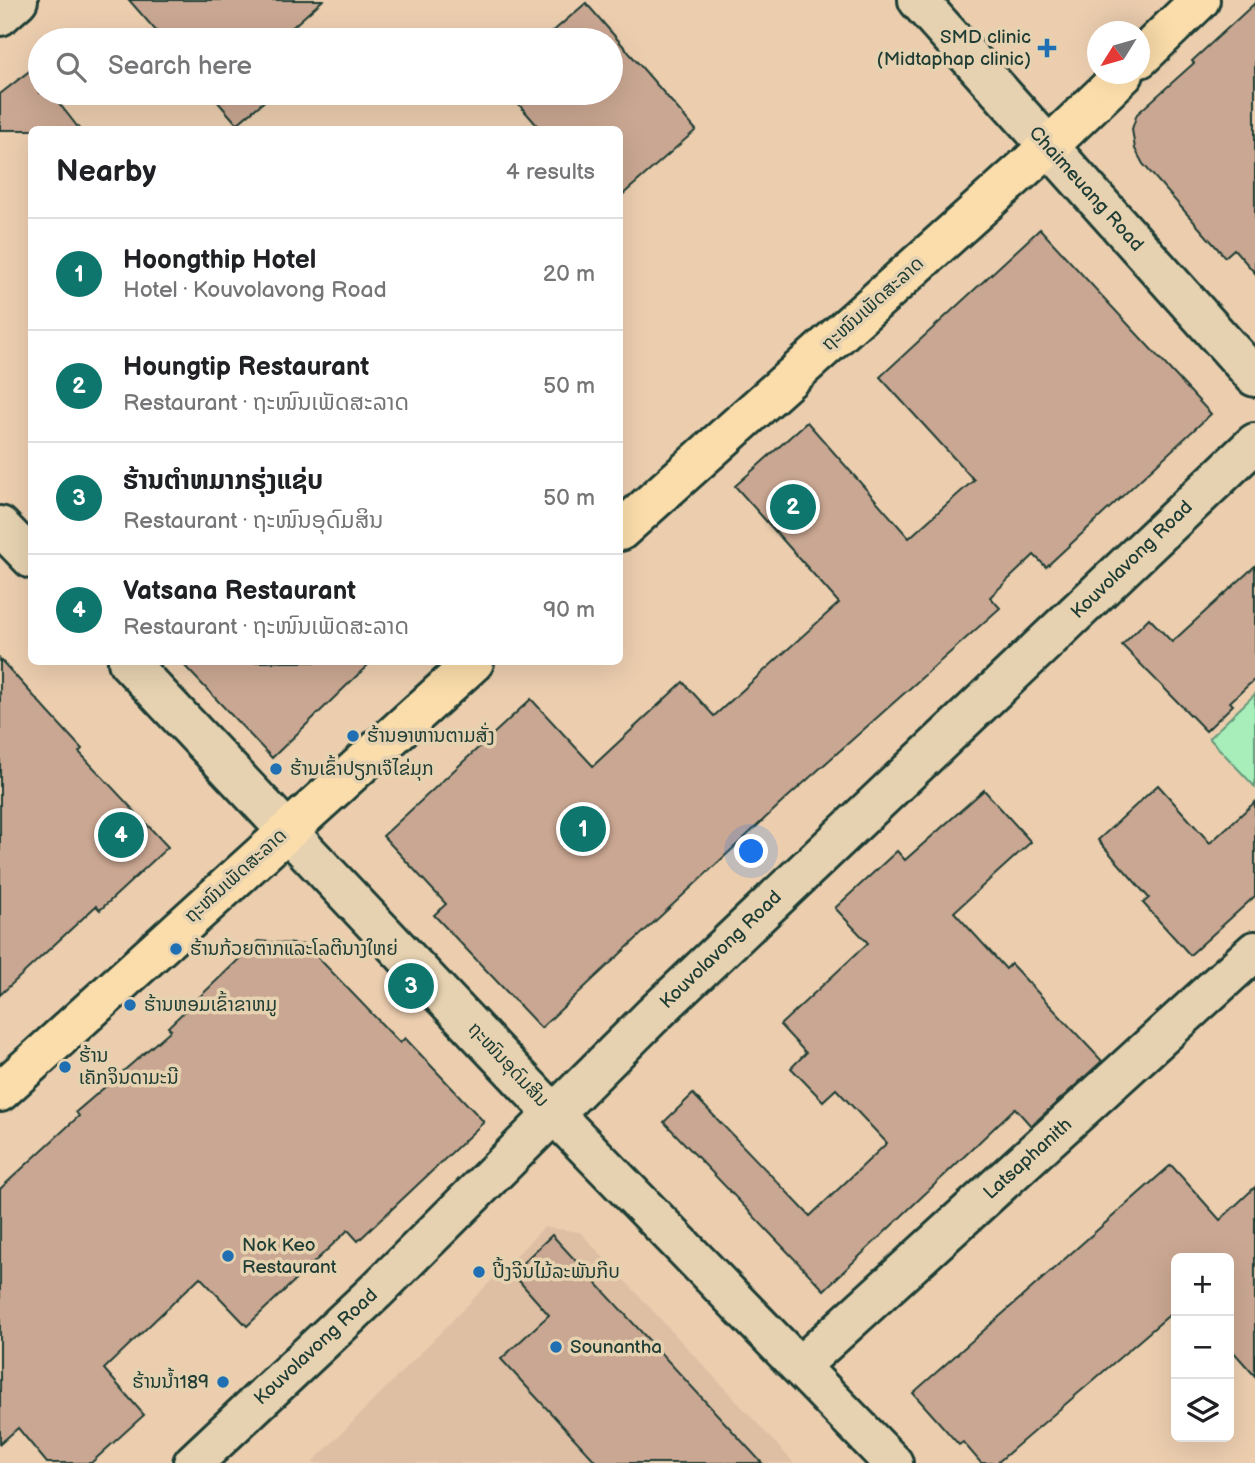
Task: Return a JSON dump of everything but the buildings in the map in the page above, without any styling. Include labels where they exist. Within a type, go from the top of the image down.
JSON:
[{"type":"main road","points":[[1150,48],[1200,0]]},
{"type":"main road","name":"ຖະໜົນເພັດສະລາດ","points":[[623,528],[1048,147],[1114,84]]},
{"type":"main road","name":"ຖະໜົນເພັດສະລາດ","points":[[0,1092],[471,665]]},
{"type":"street","points":[[0,16],[18,0]]},
{"type":"street","name":"Chaimeuang Road","points":[[918,0],[1255,377]]},
{"type":"street","name":"Kouvolavong Road","points":[[193,1463],[376,1291],[662,1006],[1255,443]]},
{"type":"street","points":[[0,526],[28,555]]},
{"type":"street","name":"ຖະໜົນອຸດົມສິນ","points":[[131,665],[553,1113],[893,1463]]},
{"type":"street","name":"Latsaphanith","points":[[800,1366],[1255,951]]},
{"type":"shaded area","name":"Sounantha","points":[[544,1227],[580,1232],[794,1463],[312,1463]]},
{"type":"green space","points":[[1255,694],[1255,787],[1209,738]]},
{"type":"place","name":"SMD clinic (Midtaphap clinic)","points":[[1047,48]]},
{"type":"place","name":"Houngtip Restaurant","points":[[793,507]]},
{"type":"place","name":"ຮ້ານອາຫານຕາມສັ່ງ","points":[[353,736]]},
{"type":"place","name":"ຮ້ານເຂົ້າປຽກເຈ໊ໄຂ່ມຸກ","points":[[276,769]]},
{"type":"place","name":"Hoongthip Hotel","points":[[583,829]]},
{"type":"place","name":"Vatsana Restaurant","points":[[121,835]]},
{"type":"place","name":"ຮ້ານກ້ວຍຕາກແລະໂລຕີນາງໃຫຍ່","points":[[176,949]]},
{"type":"place","name":"ຮ້ານຕຳຫມາກຮຸ່ງແຊ່ບ","points":[[411,986]]},
{"type":"place","name":"ຮ້ານຫອມເຂົ້າຂາຫມູ","points":[[130,1005]]},
{"type":"place","name":"ຮ້ານ ເຄັກຈິນດາມະນີ","points":[[65,1067]]},
{"type":"place","name":"Nok Keo Restaurant","points":[[228,1256]]},
{"type":"place","name":"ປີ້ງຈີນໄມ້ລະພັນກີບ","points":[[479,1272]]},
{"type":"place","name":"Sounantha","points":[[556,1347]]},
{"type":"place","name":"ຮ້ານນໍ້າ189","points":[[223,1382]]}]
